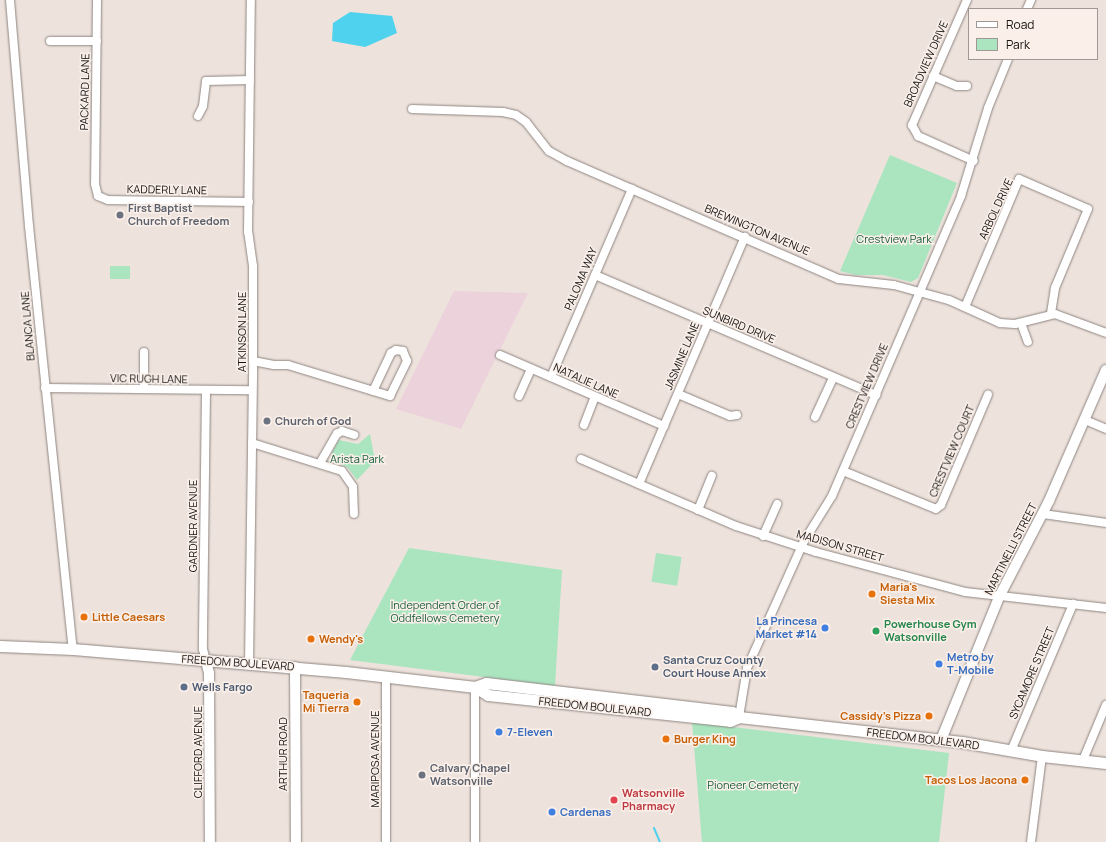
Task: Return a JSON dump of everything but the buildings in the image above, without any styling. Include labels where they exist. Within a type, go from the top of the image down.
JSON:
[{"type":"main road","name":"FREEDOM BOULEVARD","points":[[0,646],[73,649],[386,676],[475,687],[488,695],[503,697],[730,721],[740,717],[941,740],[1042,756],[1106,763]]},
{"type":"street","name":"BLANCA LANE","points":[[10,0],[45,388],[73,649]]},
{"type":"street","name":"PACKARD LANE","points":[[95,184],[97,0]]},
{"type":"street","name":"ATKINSON LANE","points":[[250,664],[253,271],[248,232],[251,0]]},
{"type":"street","name":"BROADVIEW DRIVE","points":[[967,0],[913,122],[913,133],[974,161]]},
{"type":"street","points":[[50,41],[97,41]]},
{"type":"street","name":"CRESTVIEW DRIVE","points":[[740,717],[748,668],[800,547],[828,503],[843,471],[920,292],[974,161],[988,108],[1008,60]]},
{"type":"street","points":[[933,76],[957,86],[967,86]]},
{"type":"street","points":[[198,116],[203,106],[206,81],[250,80]]},
{"type":"street","name":"BREWINGTON AVENUE","points":[[412,109],[503,112],[516,115],[526,122],[549,151],[632,189],[840,279],[858,282],[882,282],[920,292],[965,307],[1000,323],[1021,323],[1051,314]]},
{"type":"street","name":"ARBOL DRIVE","points":[[965,307],[1019,179],[1088,209],[1055,288],[1051,314]]},
{"type":"street","name":"KADDERLY LANE","points":[[95,184],[98,196],[108,200],[249,202]]},
{"type":"street","name":"PALOMA WAY","points":[[551,377],[632,189]]},
{"type":"street","name":"JASMINE LANE","points":[[638,484],[745,237]]},
{"type":"street","name":"SUNBIRD DRIVE","points":[[595,275],[833,378],[876,395]]},
{"type":"street","points":[[1051,314],[1064,316],[1106,334]]},
{"type":"street","points":[[1021,323],[1028,342]]},
{"type":"street","points":[[253,362],[288,365],[373,391],[390,396],[408,361],[403,351],[396,350],[392,353],[373,391]]},
{"type":"street","points":[[144,352],[144,389]]},
{"type":"street","name":"NATALIE LANE","points":[[500,355],[664,426]]},
{"type":"street","points":[[519,396],[531,368]]},
{"type":"street","name":"MARTINELLI STREET","points":[[941,740],[999,597],[1043,514],[1106,370]]},
{"type":"street","points":[[815,417],[833,378]]},
{"type":"street","name":"VIC RUGH LANE","points":[[45,388],[252,390]]},
{"type":"street","name":"GARDNER AVENUE","points":[[206,390],[203,649],[206,661]]},
{"type":"street","points":[[678,394],[730,416],[737,415]]},
{"type":"street","name":"CRESTVIEW COURT","points":[[843,471],[936,509],[941,505],[988,395]]},
{"type":"street","points":[[584,425],[595,397]]},
{"type":"street","points":[[1084,420],[1106,429]]},
{"type":"street","points":[[320,463],[337,434],[342,431],[354,435]]},
{"type":"street","points":[[252,443],[339,469],[350,480],[354,491],[354,514]]},
{"type":"street","name":"MADISON STREET","points":[[581,460],[763,536],[800,547],[955,590],[999,597],[1106,608]]},
{"type":"street","points":[[698,510],[712,476]]},
{"type":"street","points":[[763,536],[777,504]]},
{"type":"street","points":[[1043,514],[1106,523]]},
{"type":"street","name":"SYCAMORE STREET","points":[[1011,751],[1073,604]]},
{"type":"street","name":"CLIFFORD AVENUE","points":[[206,661],[209,673],[210,842]]},
{"type":"street","name":"ARTHUR ROAD","points":[[295,667],[296,842]]},
{"type":"street","name":"MARIPOSA AVENUE","points":[[386,676],[386,842]]},
{"type":"street","points":[[475,687],[475,842]]},
{"type":"street","points":[[1083,760],[1106,705]]},
{"type":"street","points":[[1031,842],[1042,756]]},
{"type":"shaded area","points":[[454,291],[528,293],[461,429],[396,409]]},
{"type":"green space","name":"Crestview Park","points":[[890,155],[957,183],[918,278],[911,282],[883,275],[856,275],[840,271]]},
{"type":"green space","points":[[110,266],[130,266],[130,279],[110,279]]},
{"type":"green space","name":"Arista Park","points":[[370,434],[375,461],[357,480],[348,468],[333,460],[331,454],[339,440],[358,444]]},
{"type":"green space","name":"Independent Order of Oddfellows Cemetery","points":[[409,548],[562,570],[555,686],[350,660]]},
{"type":"green space","points":[[656,553],[682,557],[677,586],[651,582]]},
{"type":"green space","name":"Pioneer Cemetery","points":[[692,722],[949,753],[939,842],[702,842]]},
{"type":"water","points":[[350,12],[392,16],[397,33],[365,47],[332,41],[333,23]]},
{"type":"waterway","points":[[654,828],[660,842]]},
{"type":"place","name":"First Baptist Church of Freedom","points":[[120,215]]},
{"type":"place","name":"Church of God","points":[[267,421]]},
{"type":"place","name":"Maria's Siesta Mix","points":[[872,594]]},
{"type":"place","name":"Little Caesars","points":[[84,617]]},
{"type":"place","name":"La Princesa Market #14","points":[[825,628]]},
{"type":"place","name":"Powerhouse Gym Watsonville","points":[[876,631]]},
{"type":"place","name":"Wendy's","points":[[311,639]]},
{"type":"place","name":"Metro by T-Mobile","points":[[939,664]]},
{"type":"place","name":"Santa Cruz County Court House Annex","points":[[655,667]]},
{"type":"place","name":"Wells Fargo","points":[[184,687]]},
{"type":"place","name":"Taqueria Mi Tierra","points":[[357,702]]},
{"type":"place","name":"Cassidy's Pizza","points":[[929,716]]},
{"type":"place","name":"7-Eleven","points":[[499,732]]},
{"type":"place","name":"Burger King","points":[[666,739]]},
{"type":"place","name":"Calvary Chapel Watsonville","points":[[422,775]]},
{"type":"place","name":"Tacos Los Jacona","points":[[1025,780]]},
{"type":"place","name":"Watsonville Pharmacy","points":[[614,800]]},
{"type":"place","name":"Cardenas","points":[[552,812]]}]
